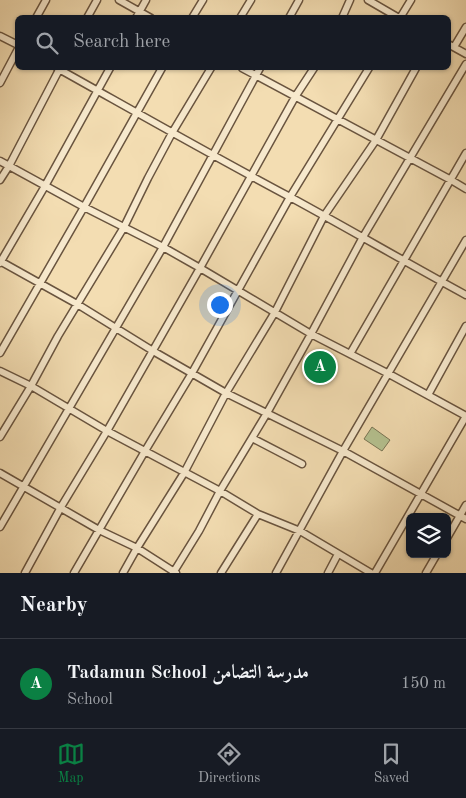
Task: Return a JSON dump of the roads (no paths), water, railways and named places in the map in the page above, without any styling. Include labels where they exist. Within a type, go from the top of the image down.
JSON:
[{"type":"street","points":[[38,15],[46,0]]},
{"type":"street","points":[[89,15],[97,0]]},
{"type":"street","points":[[119,0],[146,15]]},
{"type":"street","points":[[138,15],[146,0]]},
{"type":"street","points":[[194,15],[203,0]]},
{"type":"street","points":[[242,15],[250,0]]},
{"type":"street","points":[[291,15],[299,0]]},
{"type":"street","points":[[343,15],[350,0]]},
{"type":"street","points":[[368,0],[395,15]]},
{"type":"street","points":[[402,15],[411,0]]},
{"type":"street","points":[[466,26],[451,45],[466,54]]},
{"type":"street","points":[[0,36],[15,44]]},
{"type":"street","points":[[0,83],[15,55]]},
{"type":"street","points":[[0,473],[99,530],[137,548],[174,573],[220,491],[268,412],[362,238],[466,64]]},
{"type":"street","points":[[0,180],[58,70]]},
{"type":"street","points":[[62,70],[172,133],[466,295]]},
{"type":"street","points":[[109,70],[45,186],[0,261],[77,304],[226,393],[268,412],[343,451],[463,518]]},
{"type":"street","points":[[0,353],[161,70]]},
{"type":"street","points":[[0,437],[124,227],[172,133],[210,70]]},
{"type":"street","points":[[247,70],[466,189]]},
{"type":"street","points":[[0,527],[163,247],[259,70]]},
{"type":"street","points":[[25,573],[61,507],[153,351],[295,97],[313,70]]},
{"type":"street","points":[[74,573],[192,373],[290,197],[368,70]]},
{"type":"street","points":[[123,573],[184,473],[226,393],[275,312],[324,216],[376,140],[415,70]]},
{"type":"street","points":[[350,354],[466,153]]},
{"type":"street","points":[[0,161],[163,247],[311,334],[428,394],[466,416],[376,573]]},
{"type":"street","points":[[276,573],[343,451],[466,240]]},
{"type":"street","points":[[428,394],[466,326]]},
{"type":"street","points":[[0,370],[107,431],[220,491],[258,514],[300,531],[372,573]]},
{"type":"street","points":[[252,438],[302,464]]},
{"type":"street","points":[[451,533],[463,518],[466,506]]},
{"type":"street","points":[[221,573],[258,514]]},
{"type":"street","points":[[328,573],[338,554]]},
{"type":"street","points":[[426,573],[435,558]]},
{"type":"place","name":"Tadamun School مدرسة التضامن","points":[[320,367]]}]
